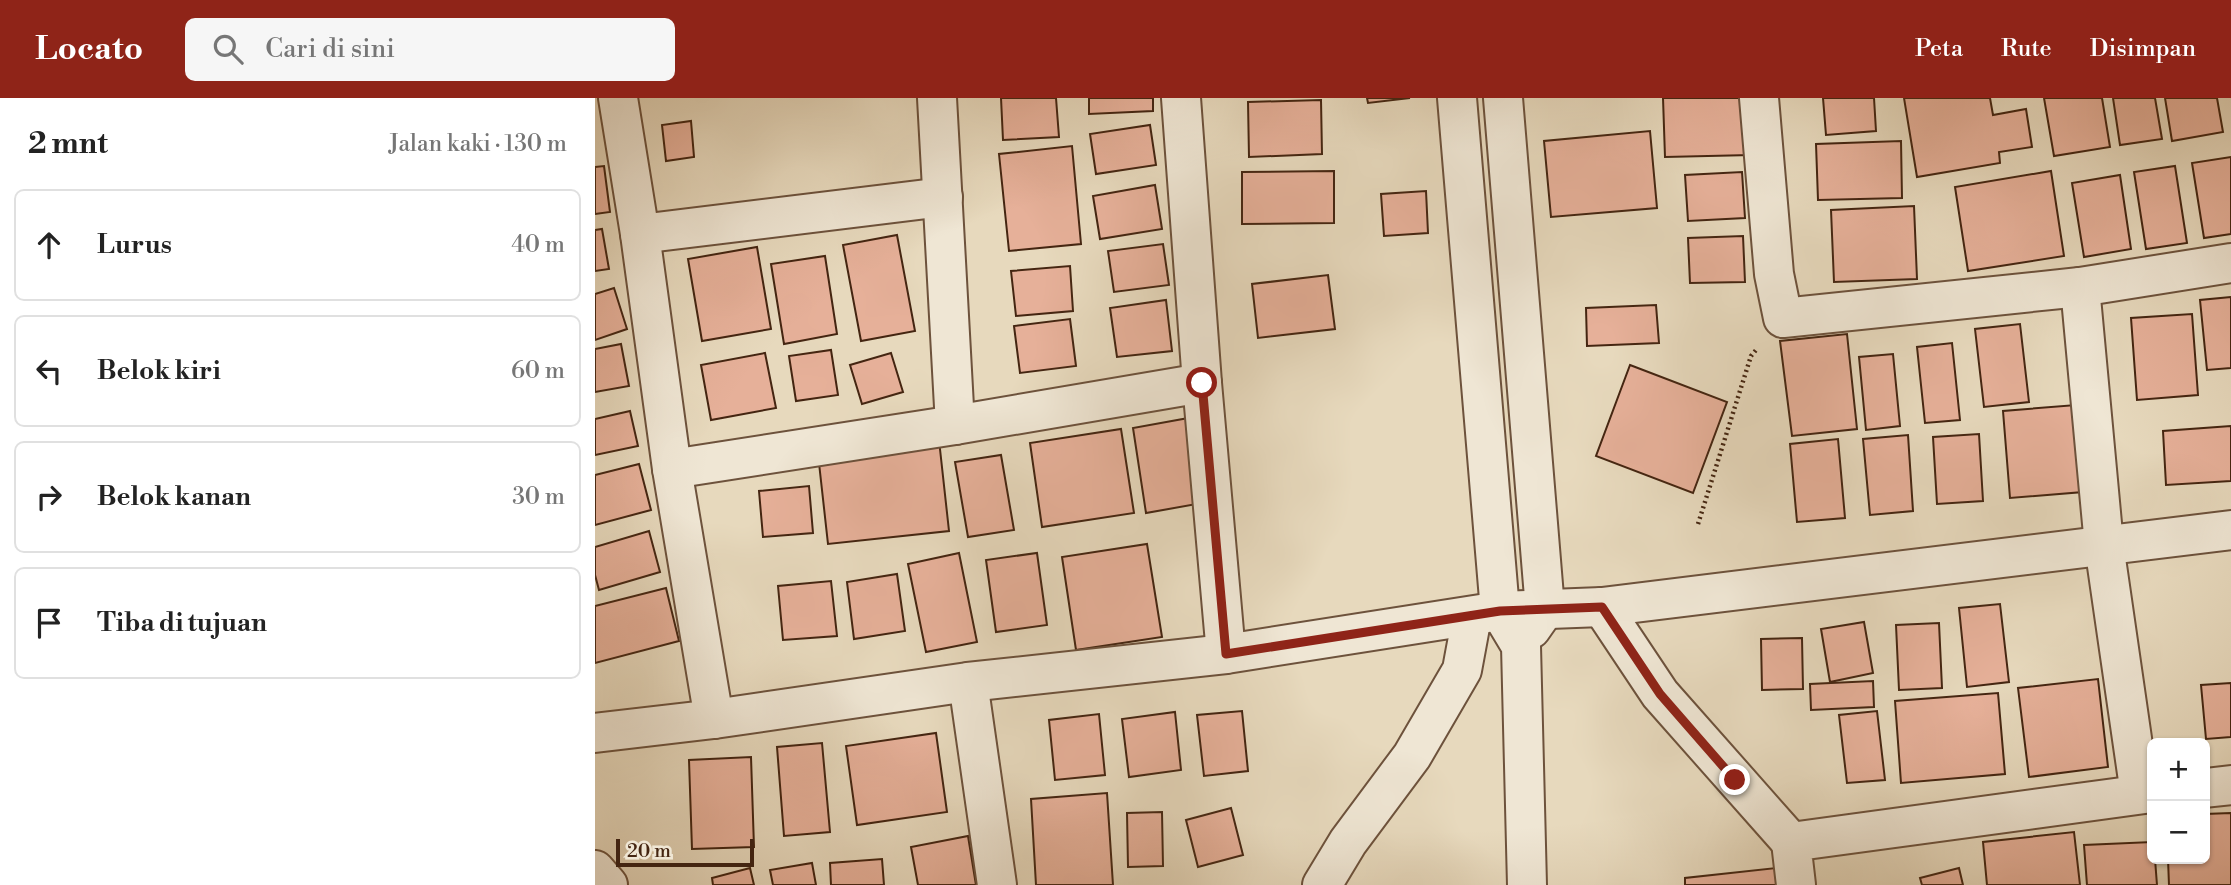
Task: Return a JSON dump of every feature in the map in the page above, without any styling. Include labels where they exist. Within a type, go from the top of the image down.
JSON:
[{"type":"street","points":[[618,98],[640,234],[671,468],[714,719]]},
{"type":"street","points":[[937,98],[955,425]]},
{"type":"street","points":[[1181,98],[1226,654]]},
{"type":"street","points":[[1322,885],[1348,842],[1412,756],[1462,670],[1486,613],[1457,98]]},
{"type":"street","points":[[1503,98],[1545,609],[1521,646],[1527,885]]},
{"type":"street","points":[[1759,98],[1774,274],[1783,318],[2080,287],[2231,263]]},
{"type":"street","points":[[640,234],[943,197]]},
{"type":"street","points":[[1791,842],[2146,794],[2104,545],[2080,287]]},
{"type":"street","points":[[671,468],[955,425],[1202,383]]},
{"type":"street","points":[[595,733],[714,719],[968,682],[1226,654],[1486,613],[1602,607],[2231,530]]},
{"type":"street","points":[[1602,607],[1660,694],[1791,842],[1795,885]]},
{"type":"street","points":[[1486,613],[1521,646]]},
{"type":"street","points":[[968,682],[997,885]]},
{"type":"street","points":[[2210,787],[2231,785]]},
{"type":"street","points":[[595,870],[608,885]]},
{"type":"path","points":[[1698,524],[1751,356],[1783,318]]},
{"type":"building","points":[[1001,98],[1056,98],[1059,137],[1003,140]]},
{"type":"building","points":[[1089,98],[1153,98],[1153,111],[1089,114]]},
{"type":"building","points":[[1367,98],[1410,98],[1368,103]]},
{"type":"building","points":[[1663,98],[1749,98],[1751,155],[1665,157]]},
{"type":"building","points":[[1823,98],[1874,98],[1876,131],[1826,135]]},
{"type":"building","points":[[1904,98],[1990,98],[1993,115],[2026,109],[2032,147],[1999,152],[2000,163],[1917,177]]},
{"type":"building","points":[[2044,98],[2102,98],[2110,147],[2054,156]]},
{"type":"building","points":[[2113,98],[2155,98],[2162,139],[2120,145]]},
{"type":"building","points":[[2165,98],[2217,98],[2223,132],[2172,141]]},
{"type":"building","points":[[1321,100],[1322,154],[1249,157],[1248,102]]},
{"type":"building","points":[[691,121],[694,157],[666,161],[662,125]]},
{"type":"building","points":[[1150,125],[1156,165],[1096,174],[1090,134]]},
{"type":"building","points":[[1650,131],[1657,208],[1551,217],[1544,141]]},
{"type":"building","points":[[1901,141],[1902,198],[1818,200],[1816,144]]},
{"type":"building","points":[[1072,146],[1081,244],[1009,251],[999,154]]},
{"type":"building","points":[[2231,157],[2231,234],[2204,238],[2192,163]]},
{"type":"building","points":[[604,166],[610,212],[595,214],[595,167]]},
{"type":"building","points":[[2175,166],[2187,243],[2146,249],[2134,172]]},
{"type":"building","points":[[1334,171],[1334,223],[1242,224],[1242,172]]},
{"type":"building","points":[[2051,171],[2064,256],[1968,271],[1955,187]]},
{"type":"building","points":[[1742,172],[1745,218],[1688,221],[1685,175]]},
{"type":"building","points":[[2120,175],[2131,249],[2084,257],[2072,183]]},
{"type":"building","points":[[1155,185],[1162,229],[1100,239],[1093,196]]},
{"type":"building","points":[[1426,191],[1428,233],[1384,236],[1381,194]]},
{"type":"building","points":[[1914,206],[1917,279],[1834,282],[1831,210]]},
{"type":"building","points":[[602,229],[609,269],[595,271],[595,230]]},
{"type":"building","points":[[897,235],[915,331],[861,341],[843,245]]},
{"type":"building","points":[[1743,236],[1745,282],[1690,283],[1688,238]]},
{"type":"building","points":[[1163,244],[1169,285],[1114,292],[1108,251]]},
{"type":"building","points":[[757,247],[771,329],[702,341],[688,259]]},
{"type":"building","points":[[825,256],[837,334],[784,344],[771,264]]},
{"type":"building","points":[[1070,266],[1073,311],[1016,316],[1011,271]]},
{"type":"building","points":[[1328,275],[1335,329],[1258,338],[1252,284]]},
{"type":"building","points":[[614,288],[627,329],[595,340],[595,294]]},
{"type":"building","points":[[2231,297],[2231,368],[2207,370],[2200,300]]},
{"type":"building","points":[[1166,300],[1172,351],[1117,357],[1110,308]]},
{"type":"building","points":[[1656,305],[1659,343],[1587,346],[1586,308]]},
{"type":"building","points":[[2192,314],[2198,395],[2137,400],[2131,318]]},
{"type":"building","points":[[1070,319],[1076,366],[1020,373],[1014,326]]},
{"type":"building","points":[[2020,324],[2029,402],[1984,407],[1975,329]]},
{"type":"building","points":[[1847,334],[1857,429],[1792,436],[1780,341]]},
{"type":"building","points":[[1952,343],[1960,420],[1925,423],[1917,347]]},
{"type":"building","points":[[621,344],[629,386],[595,392],[595,349]]},
{"type":"building","points":[[831,350],[838,395],[796,401],[789,356]]},
{"type":"building","points":[[765,353],[776,408],[711,420],[701,365]]},
{"type":"building","points":[[891,353],[903,392],[862,404],[850,365]]},
{"type":"building","points":[[1893,354],[1900,426],[1866,430],[1859,357]]},
{"type":"building","points":[[1630,365],[1727,402],[1693,493],[1596,456]]},
{"type":"building","points":[[2076,405],[2083,492],[2010,498],[2003,411]]},
{"type":"building","points":[[630,411],[638,446],[595,455],[595,419]]},
{"type":"building","points":[[1194,417],[1208,502],[1146,513],[1133,428]]},
{"type":"building","points":[[2231,426],[2231,481],[2166,485],[2163,431]]},
{"type":"building","points":[[1121,429],[1134,513],[1042,527],[1030,443]]},
{"type":"building","points":[[1979,434],[1983,501],[1937,504],[1933,437]]},
{"type":"building","points":[[1908,435],[1913,511],[1870,515],[1863,439]]},
{"type":"building","points":[[1838,439],[1845,518],[1797,522],[1790,444]]},
{"type":"building","points":[[939,440],[949,531],[828,544],[818,454]]},
{"type":"building","points":[[1001,455],[1014,530],[968,537],[955,462]]},
{"type":"building","points":[[639,464],[651,510],[595,525],[595,475]]},
{"type":"building","points":[[809,486],[813,533],[763,537],[759,491]]},
{"type":"building","points":[[649,531],[660,572],[599,590],[595,575],[595,547]]},
{"type":"building","points":[[1147,544],[1162,637],[1076,650],[1062,557]]},
{"type":"building","points":[[959,553],[977,642],[926,652],[908,564]]},
{"type":"building","points":[[1037,553],[1047,625],[996,632],[986,560]]},
{"type":"building","points":[[897,574],[905,631],[854,639],[847,582]]},
{"type":"building","points":[[831,581],[837,636],[783,640],[778,586]]},
{"type":"building","points":[[666,588],[679,641],[595,663],[595,606]]},
{"type":"building","points":[[2000,604],[2009,682],[1967,687],[1959,608]]},
{"type":"building","points":[[1864,622],[1873,673],[1830,682],[1821,629]]},
{"type":"building","points":[[1939,623],[1942,688],[1899,690],[1896,625]]},
{"type":"building","points":[[1802,638],[1803,689],[1762,690],[1761,639]]},
{"type":"building","points":[[2098,679],[2108,767],[2029,777],[2018,688]]},
{"type":"building","points":[[1873,681],[1874,707],[1811,710],[1810,684]]},
{"type":"building","points":[[2231,683],[2231,737],[2206,738],[2201,685]]},
{"type":"building","points":[[1998,693],[2005,774],[1901,783],[1895,701]]},
{"type":"building","points":[[1242,711],[1248,771],[1204,776],[1197,715]]},
{"type":"building","points":[[1877,711],[1885,780],[1847,783],[1839,715]]},
{"type":"building","points":[[1175,712],[1181,770],[1129,777],[1122,719]]},
{"type":"building","points":[[1099,714],[1105,775],[1055,780],[1049,720]]},
{"type":"building","points":[[936,733],[947,812],[857,825],[846,746]]},
{"type":"building","points":[[822,743],[830,832],[784,836],[777,747]]},
{"type":"building","points":[[751,757],[754,847],[692,849],[689,760]]},
{"type":"building","points":[[1107,793],[1113,885],[1036,885],[1031,799]]},
{"type":"building","points":[[1231,808],[1243,855],[1198,867],[1186,820]]},
{"type":"building","points":[[1162,812],[1163,866],[1128,867],[1127,813]]},
{"type":"building","points":[[2231,813],[2231,885],[2169,885],[2168,864],[2210,864],[2210,814]]},
{"type":"building","points":[[2074,832],[2080,885],[1987,885],[1983,842]]},
{"type":"building","points":[[968,836],[976,885],[918,885],[911,847]]},
{"type":"building","points":[[2147,842],[2147,864],[2155,864],[2157,885],[2087,885],[2084,845]]},
{"type":"building","points":[[882,859],[884,885],[831,885],[830,863]]},
{"type":"building","points":[[812,863],[816,885],[773,885],[770,870]]},
{"type":"building","points":[[750,868],[754,885],[713,885],[712,878]]},
{"type":"building","points":[[1776,868],[1778,885],[1685,885],[1685,878]]},
{"type":"building","points":[[1959,868],[1963,885],[1922,885],[1920,878]]},
{"type":"route","points":[[1202,383],[1226,654],[1500,611],[1602,607],[1660,694],[1735,780]]}]
